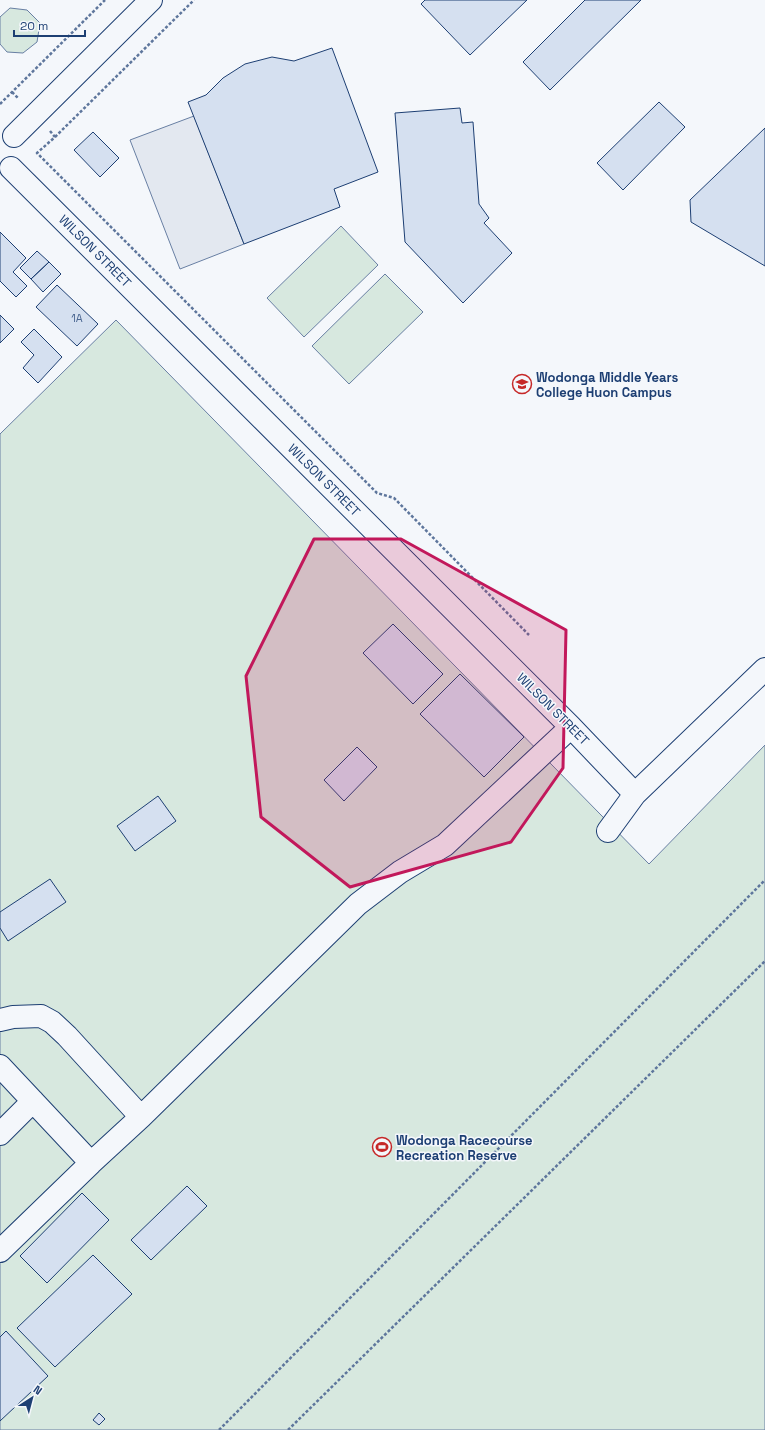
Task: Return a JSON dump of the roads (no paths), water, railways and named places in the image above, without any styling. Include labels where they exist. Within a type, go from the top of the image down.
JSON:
[{"type":"street","points":[[6,171],[16,161],[19,153],[18,144],[7,132],[34,116],[151,0]]},
{"type":"street","name":"WILSON STREET","points":[[6,171],[571,727],[636,794]]},
{"type":"street","points":[[608,831],[636,794],[765,669]]},
{"type":"street","points":[[0,1251],[141,1117],[358,904],[400,872],[445,845],[571,727]]},
{"type":"street","points":[[0,1020],[13,1017],[41,1016],[52,1022],[67,1036],[141,1117]]},
{"type":"street","points":[[0,1066],[91,1163]]},
{"type":"street","points":[[0,1134],[33,1101]]},
{"type":"place","name":"Wodonga Middle Years College Huon Campus","points":[[522,384]]},
{"type":"place","name":"Wodonga Racecourse Recreation Reserve","points":[[382,1147]]}]
